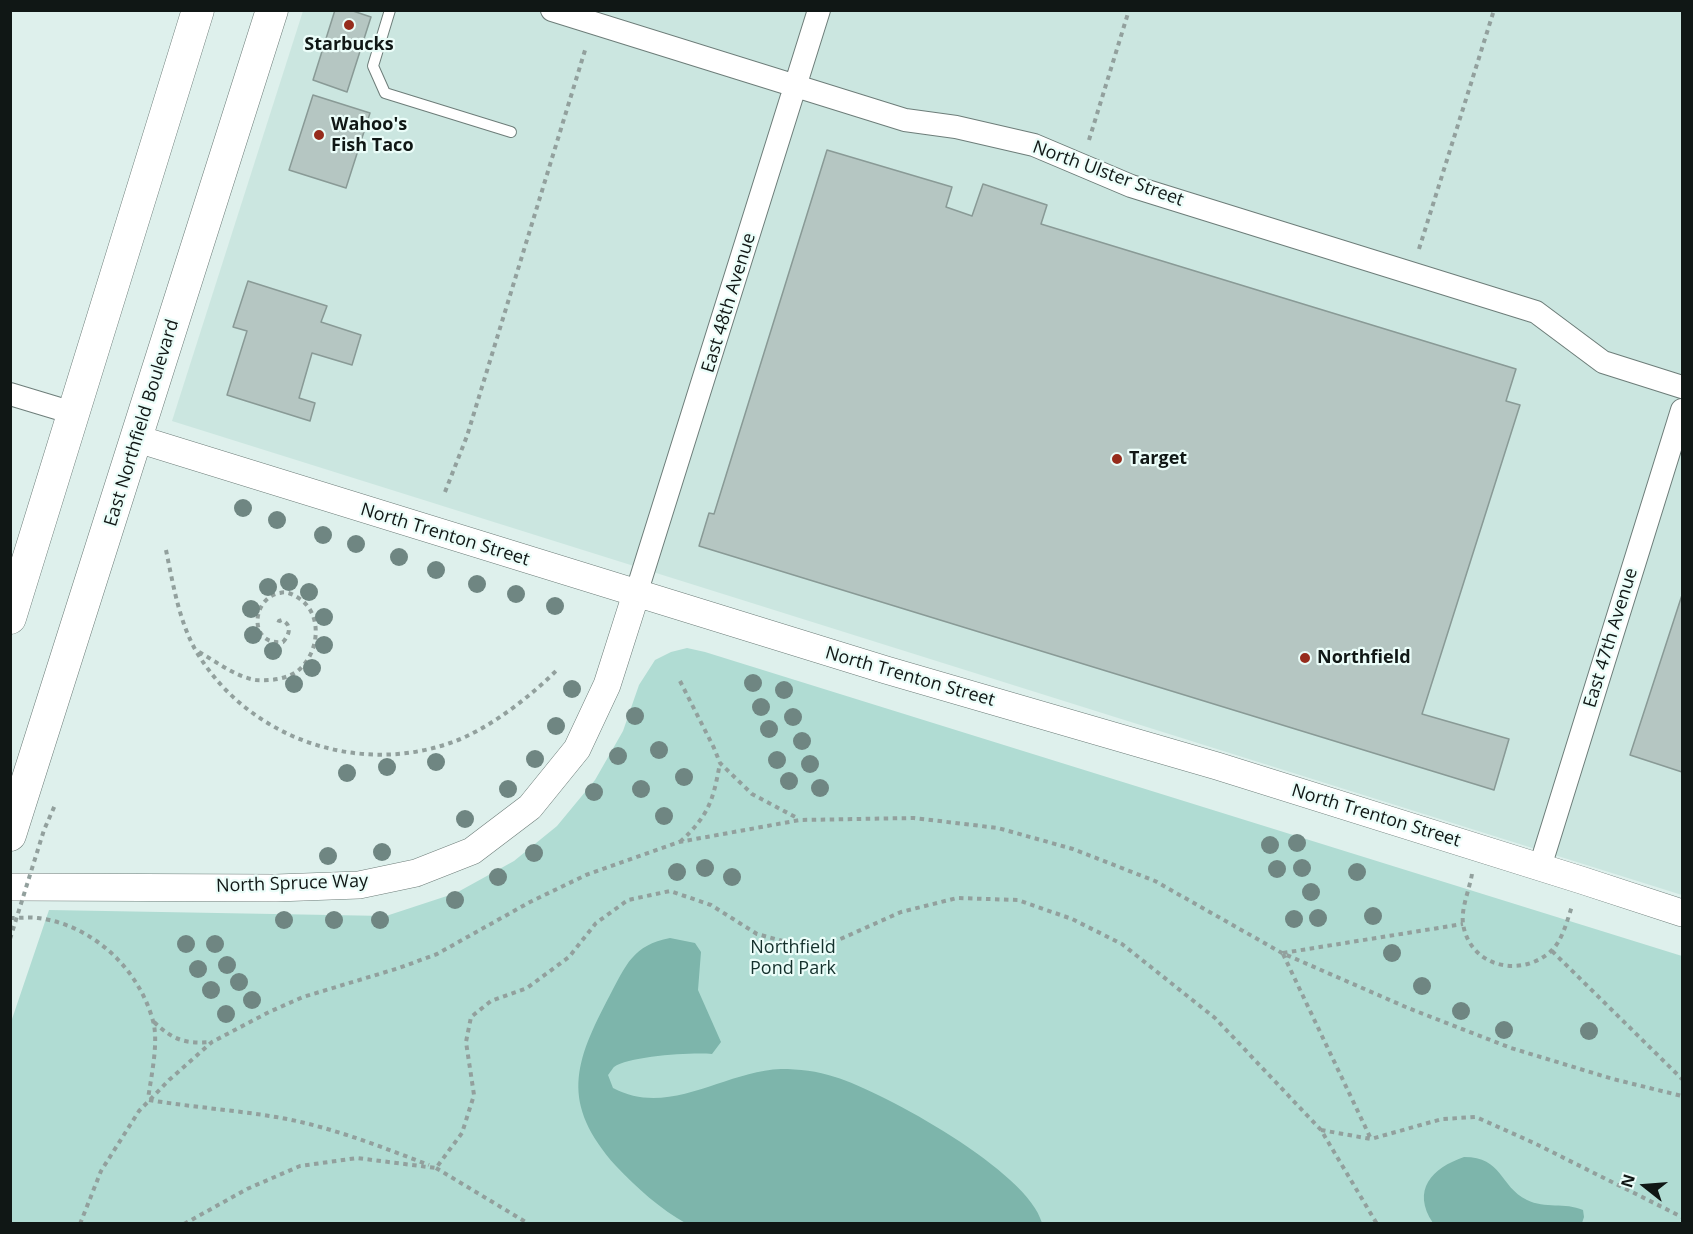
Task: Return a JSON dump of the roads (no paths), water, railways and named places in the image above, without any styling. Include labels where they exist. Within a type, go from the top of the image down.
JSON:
[{"type":"main road","points":[[10,618],[198,10]]},
{"type":"main road","name":"East Northfield Boulevard","points":[[10,835],[138,439],[272,10]]},
{"type":"street","name":"North Ulster Street","points":[[552,10],[904,120],[956,127],[1034,146],[1131,186],[1536,312],[1603,362],[1683,387]]},
{"type":"street","name":"East 48th Avenue","points":[[636,594],[819,10]]},
{"type":"street","points":[[10,394],[73,413]]},
{"type":"street","name":"East 47th Avenue","points":[[1540,867],[1683,410]]},
{"type":"street","name":"North Trenton Street","points":[[138,439],[886,670],[1217,766],[1683,913]]},
{"type":"street","name":"North Spruce Way","points":[[10,887],[276,888],[359,885],[416,873],[472,851],[530,807],[577,749],[607,685],[636,594]]},
{"type":"lane","points":[[390,10],[373,66],[385,93],[511,132]]},
{"type":"place","name":"Starbucks","points":[[349,25]]},
{"type":"place","name":"Wahoo's Fish Taco","points":[[319,135]]},
{"type":"place","name":"Target","points":[[1117,459]]},
{"type":"place","name":"Northfield","points":[[1305,658]]},
{"type":"park label","name":"Northfield Pond Park","points":[[793,958]]}]
